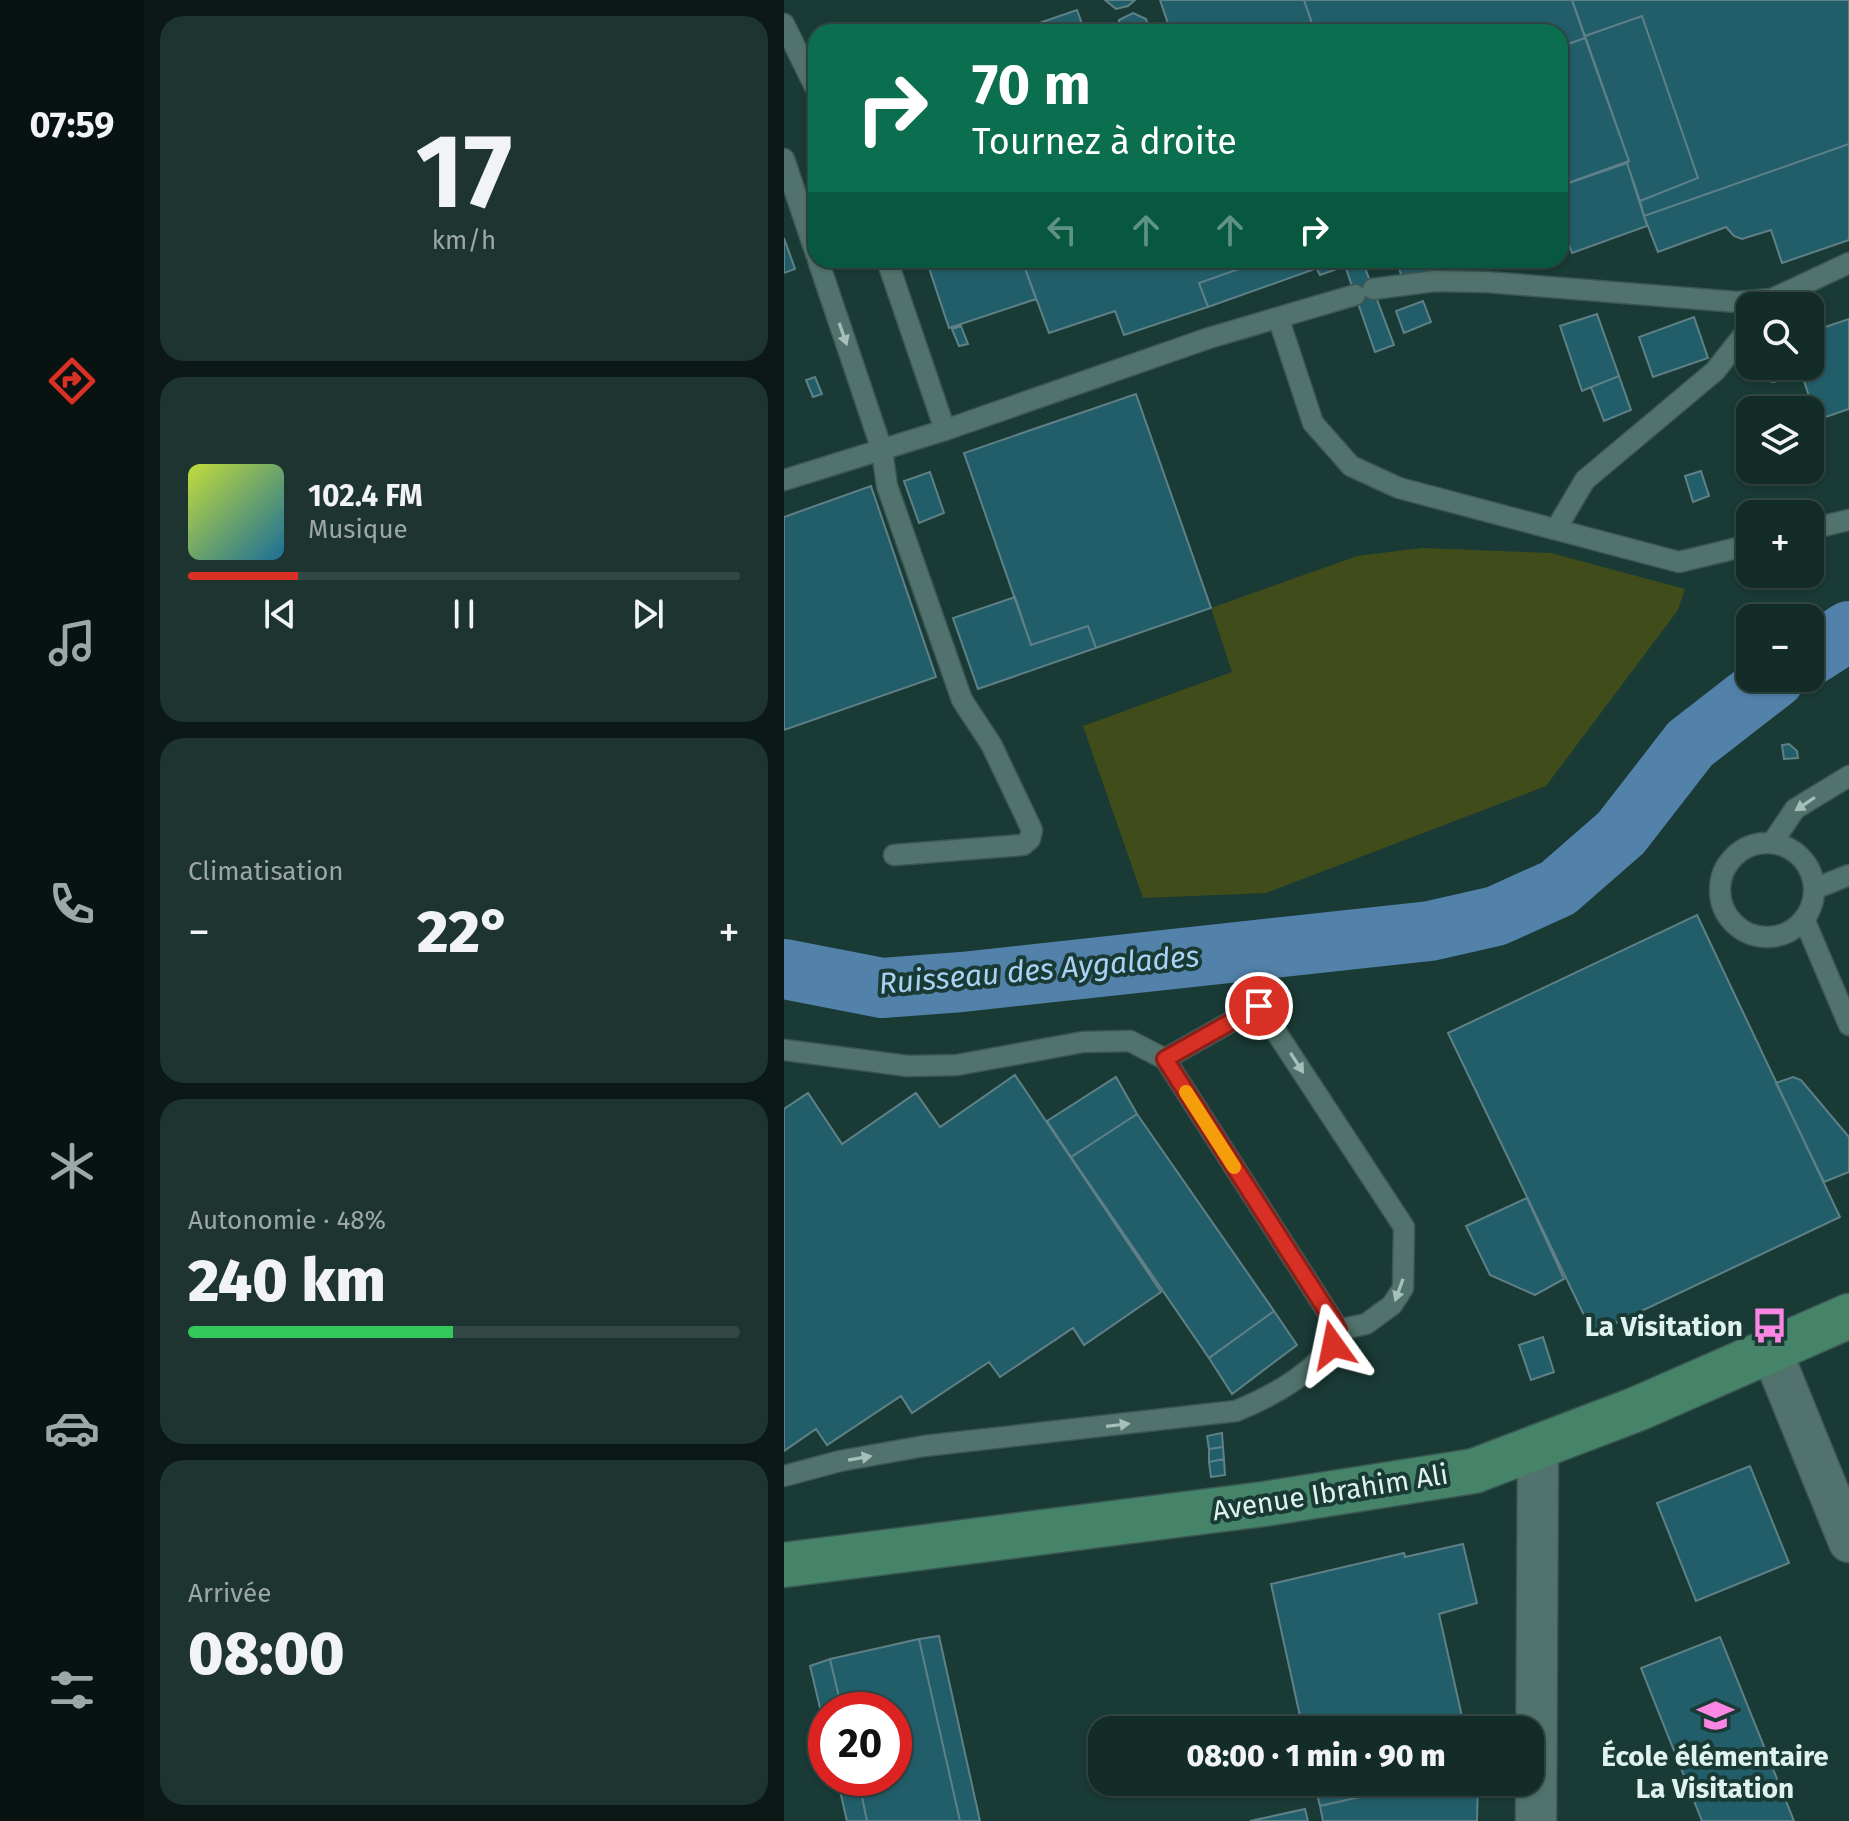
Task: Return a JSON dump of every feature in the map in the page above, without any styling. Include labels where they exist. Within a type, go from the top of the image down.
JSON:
[{"type":"street","name":"Avenue Ibrahim Ali","points":[[784,1565],[1264,1504],[1474,1471],[1637,1409],[1849,1316]]},
{"type":"street","points":[[1771,1350],[1845,1520]]},
{"type":"street","points":[[1536,1821],[1538,1446]]},
{"type":"lane","points":[[784,24],[808,73]]},
{"type":"lane","points":[[784,159],[808,230]]},
{"type":"lane","points":[[1792,292],[1849,263]]},
{"type":"lane","points":[[821,268],[882,450],[887,486],[962,700],[991,744],[1032,830],[1030,839],[1023,845],[894,855]]},
{"type":"lane","points":[[890,268],[945,430]]},
{"type":"lane","points":[[784,480],[945,430],[1209,338],[1279,320],[1364,292],[1435,281],[1487,282],[1736,302]]},
{"type":"lane","points":[[1279,320],[1313,423],[1351,466],[1399,488],[1679,562],[1736,548]]},
{"type":"lane","points":[[1556,529],[1585,480],[1715,371],[1736,345]]},
{"type":"lane","points":[[1824,526],[1849,520]]},
{"type":"lane","points":[[1772,843],[1795,809],[1849,776]]},
{"type":"lane","points":[[1772,843],[1796,854],[1805,864],[1814,889],[1804,919],[1792,931],[1777,937],[1760,938],[1731,923],[1719,893],[1728,862],[1755,844],[1772,843]]},
{"type":"lane","points":[[1814,889],[1849,875]]},
{"type":"lane","points":[[1804,919],[1849,1025]]},
{"type":"lane","points":[[1165,1059],[1259,1006],[1404,1227],[1403,1288],[1392,1305],[1366,1324],[1338,1330]]},
{"type":"lane","points":[[784,1050],[920,1066],[957,1065],[1083,1042],[1130,1041],[1165,1059],[1338,1330]]},
{"type":"lane","points":[[784,1476],[840,1461],[924,1446],[1236,1411],[1276,1395],[1333,1345],[1338,1330]]},
{"type":"green space","points":[[1422,548],[1551,553],[1685,589],[1678,610],[1546,786],[1266,893],[1143,898],[1083,726],[1232,672],[1211,608],[1357,556]]},
{"type":"building","points":[[1105,0],[1135,0],[1128,6],[1116,9]]},
{"type":"building","points":[[1160,0],[1304,0],[1312,24],[1168,24]]},
{"type":"building","points":[[1304,0],[1572,0],[1585,38],[1568,44],[1568,24],[1312,24]]},
{"type":"building","points":[[1572,0],[1849,0],[1849,144],[1644,216],[1640,201],[1698,178],[1642,16],[1585,36]]},
{"type":"building","points":[[1077,10],[1082,24],[1036,24]]},
{"type":"building","points":[[1133,13],[1146,19],[1148,24],[1118,24],[1119,20]]},
{"type":"building","points":[[1642,16],[1698,178],[1640,201],[1585,36]]},
{"type":"building","points":[[1585,38],[1629,161],[1568,183],[1568,44]]},
{"type":"building","points":[[1849,144],[1849,240],[1782,263],[1771,230],[1742,239],[1726,227],[1658,252],[1644,216]]},
{"type":"building","points":[[1627,163],[1647,226],[1572,253],[1568,245],[1568,183]]},
{"type":"building","points":[[784,238],[795,269],[784,273]]},
{"type":"building","points":[[929,268],[1025,268],[1036,299],[949,328]]},
{"type":"building","points":[[1025,268],[1241,268],[1199,283],[1208,307],[1124,335],[1115,311],[1049,333]]},
{"type":"building","points":[[1241,268],[1315,269],[1208,307],[1199,283]]},
{"type":"building","points":[[1316,268],[1340,268],[1320,275]]},
{"type":"building","points":[[1346,268],[1365,268],[1394,345],[1375,352]]},
{"type":"building","points":[[1399,268],[1438,268],[1403,280]]},
{"type":"building","points":[[1423,301],[1431,322],[1404,333],[1396,311]]},
{"type":"building","points":[[1597,314],[1619,376],[1582,391],[1560,326]]},
{"type":"building","points":[[1694,317],[1708,358],[1653,377],[1639,337]]},
{"type":"building","points":[[1849,319],[1849,409],[1824,418],[1824,396],[1809,396],[1804,380],[1824,380],[1824,327]]},
{"type":"building","points":[[961,326],[968,344],[959,346],[952,329]]},
{"type":"building","points":[[1619,376],[1631,410],[1604,421],[1591,387]]},
{"type":"building","points":[[815,377],[822,394],[813,397],[806,380]]},
{"type":"building","points":[[1136,394],[1211,608],[1096,648],[1088,626],[1031,645],[964,453]]},
{"type":"building","points":[[1701,471],[1709,496],[1693,502],[1685,476]]},
{"type":"building","points":[[930,472],[944,513],[919,523],[904,481]]},
{"type":"building","points":[[871,486],[936,677],[784,730],[784,517]]},
{"type":"building","points":[[1015,597],[1031,645],[1088,626],[1096,648],[978,689],[953,618]]},
{"type":"building","points":[[1789,744],[1797,751],[1798,758],[1784,759],[1782,745]]},
{"type":"building","points":[[1697,915],[1840,1217],[1593,1334],[1448,1033]]},
{"type":"building","points":[[1015,1075],[1161,1292],[1084,1345],[1073,1328],[1000,1377],[989,1362],[912,1413],[901,1396],[827,1445],[816,1429],[784,1451],[784,1109],[808,1093],[842,1144],[916,1093],[940,1127]]},
{"type":"building","points":[[1116,1077],[1137,1114],[1071,1157],[1047,1121]]},
{"type":"building","points":[[1793,1077],[1801,1080],[1849,1137],[1849,1172],[1824,1182],[1776,1083]]},
{"type":"building","points":[[1137,1114],[1274,1311],[1209,1358],[1071,1157]]},
{"type":"building","points":[[1527,1198],[1564,1279],[1535,1295],[1490,1275],[1466,1226]]},
{"type":"building","points":[[1274,1311],[1297,1345],[1232,1394],[1209,1358]]},
{"type":"building","points":[[1543,1337],[1554,1372],[1531,1380],[1519,1345]]},
{"type":"building","points":[[1222,1433],[1223,1447],[1209,1449],[1207,1436]]},
{"type":"building","points":[[1223,1447],[1224,1459],[1209,1462],[1209,1449]]},
{"type":"building","points":[[1224,1459],[1225,1475],[1211,1477],[1209,1462]]},
{"type":"building","points":[[1750,1466],[1789,1563],[1696,1601],[1657,1503]]},
{"type":"building","points":[[1463,1544],[1477,1603],[1439,1614],[1462,1716],[1300,1716],[1271,1584],[1404,1553],[1405,1557]]},
{"type":"building","points":[[939,1636],[980,1821],[960,1821],[919,1639]]},
{"type":"building","points":[[1720,1637],[1794,1821],[1702,1821],[1641,1668]]},
{"type":"building","points":[[919,1639],[960,1821],[867,1821],[862,1796],[912,1796],[912,1692],[838,1692],[830,1659]]},
{"type":"building","points":[[830,1659],[838,1692],[816,1692],[810,1666]]},
{"type":"building","points":[[841,1796],[862,1796],[867,1821],[847,1821]]},
{"type":"building","points":[[1318,1796],[1364,1796],[1320,1806]]},
{"type":"building","points":[[1364,1796],[1478,1796],[1477,1821],[1323,1821],[1320,1806]]},
{"type":"building","points":[[1305,1809],[1308,1821],[1250,1821]]},
{"type":"waterway","name":"Ruisseau des Aygalades","points":[[1824,647],[1849,631]]},
{"type":"waterway","name":"Ruisseau des Aygalades","points":[[784,969],[882,988],[1430,931],[1496,916],[1558,888],[1621,833],[1690,744],[1757,692]]},
{"type":"slow traffic","points":[[1186,1092],[1234,1167]]},
{"type":"place","name":"La Visitation","points":[[1769,1326]]},
{"type":"place","name":"École élémentaire La Visitation","points":[[1715,1716]]},
{"type":"route","points":[[1259,1006],[1165,1059],[1334,1322],[1338,1330],[1333,1345]]}]
